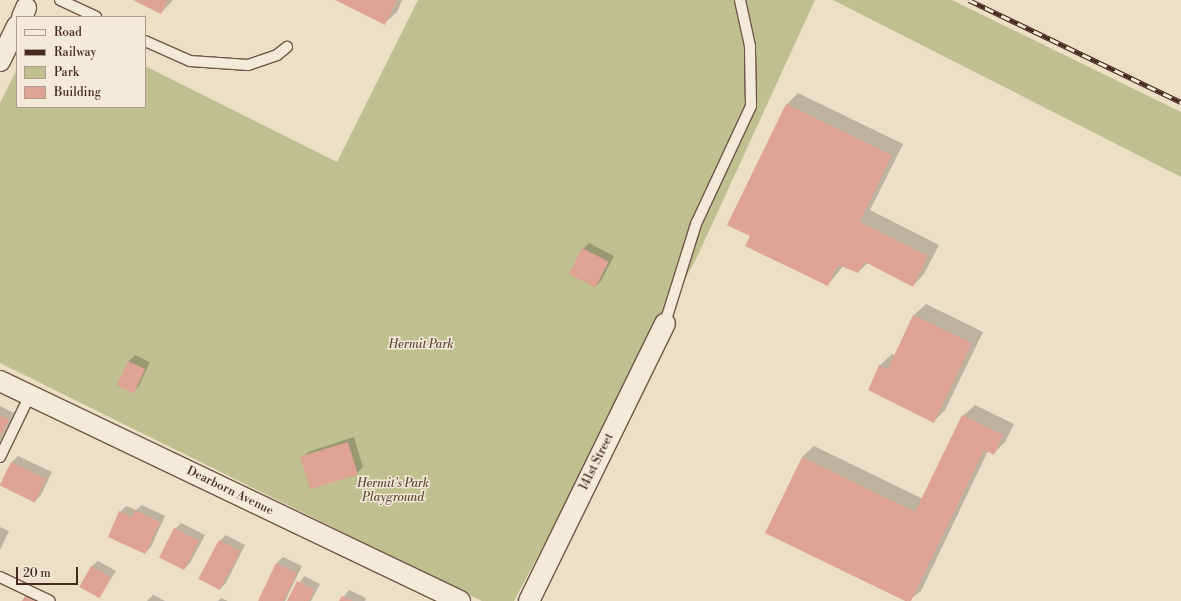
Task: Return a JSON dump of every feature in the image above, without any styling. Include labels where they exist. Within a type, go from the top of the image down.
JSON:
[{"type":"street","points":[[0,61],[16,28]]},
{"type":"street","name":"141st Street","points":[[529,601],[665,323]]},
{"type":"street","name":"Dearborn Avenue","points":[[0,381],[460,601]]},
{"type":"lane","points":[[60,0],[94,16]]},
{"type":"lane","points":[[665,323],[696,224],[751,106],[750,46],[740,0]]},
{"type":"lane","points":[[146,40],[190,61],[248,65],[277,55],[287,47]]},
{"type":"lane","points":[[0,457],[30,395]]},
{"type":"lane","points":[[0,577],[50,601]]},
{"type":"green space","name":"Hermit Park","points":[[418,0],[815,0],[698,255],[514,601],[482,601],[0,363],[0,103],[16,71],[16,108],[146,108],[146,66],[337,162]]},
{"type":"green space","points":[[833,0],[952,0],[1181,112],[1181,177]]},
{"type":"building","points":[[133,0],[168,0],[161,14]]},
{"type":"building","points":[[335,0],[397,0],[385,25]]},
{"type":"building","points":[[786,104],[892,155],[860,222],[928,256],[913,287],[865,262],[858,273],[838,265],[828,286],[745,246],[750,236],[727,225]]},
{"type":"building","points":[[582,248],[609,262],[596,287],[569,274]]},
{"type":"building","points":[[913,315],[972,343],[934,423],[868,390],[879,365],[888,369]]},
{"type":"building","points":[[128,361],[145,369],[134,394],[117,385]]},
{"type":"building","points":[[0,415],[9,420],[0,437]]},
{"type":"building","points":[[962,415],[1003,435],[994,455],[984,450],[911,601],[905,601],[765,533],[802,457],[915,512]]},
{"type":"building","points":[[348,442],[358,475],[310,489],[300,457]]},
{"type":"building","points":[[11,462],[46,479],[35,502],[0,486]]},
{"type":"building","points":[[135,510],[160,522],[145,554],[108,537],[119,511],[132,517]]},
{"type":"building","points":[[174,528],[199,541],[184,570],[159,557]]},
{"type":"building","points":[[219,540],[240,551],[220,590],[198,579]]},
{"type":"building","points":[[276,563],[297,573],[283,601],[258,601]]},
{"type":"building","points":[[91,566],[111,577],[99,598],[79,587]]},
{"type":"building","points":[[297,581],[315,590],[309,601],[287,601]]},
{"type":"building","points":[[26,594],[40,601],[22,601]]},
{"type":"building","points":[[342,596],[353,601],[339,601]]},
{"type":"railway","points":[[969,0],[1181,102]]},
{"type":"park label","name":"Hermit's Park Playground","points":[[393,491]]}]
